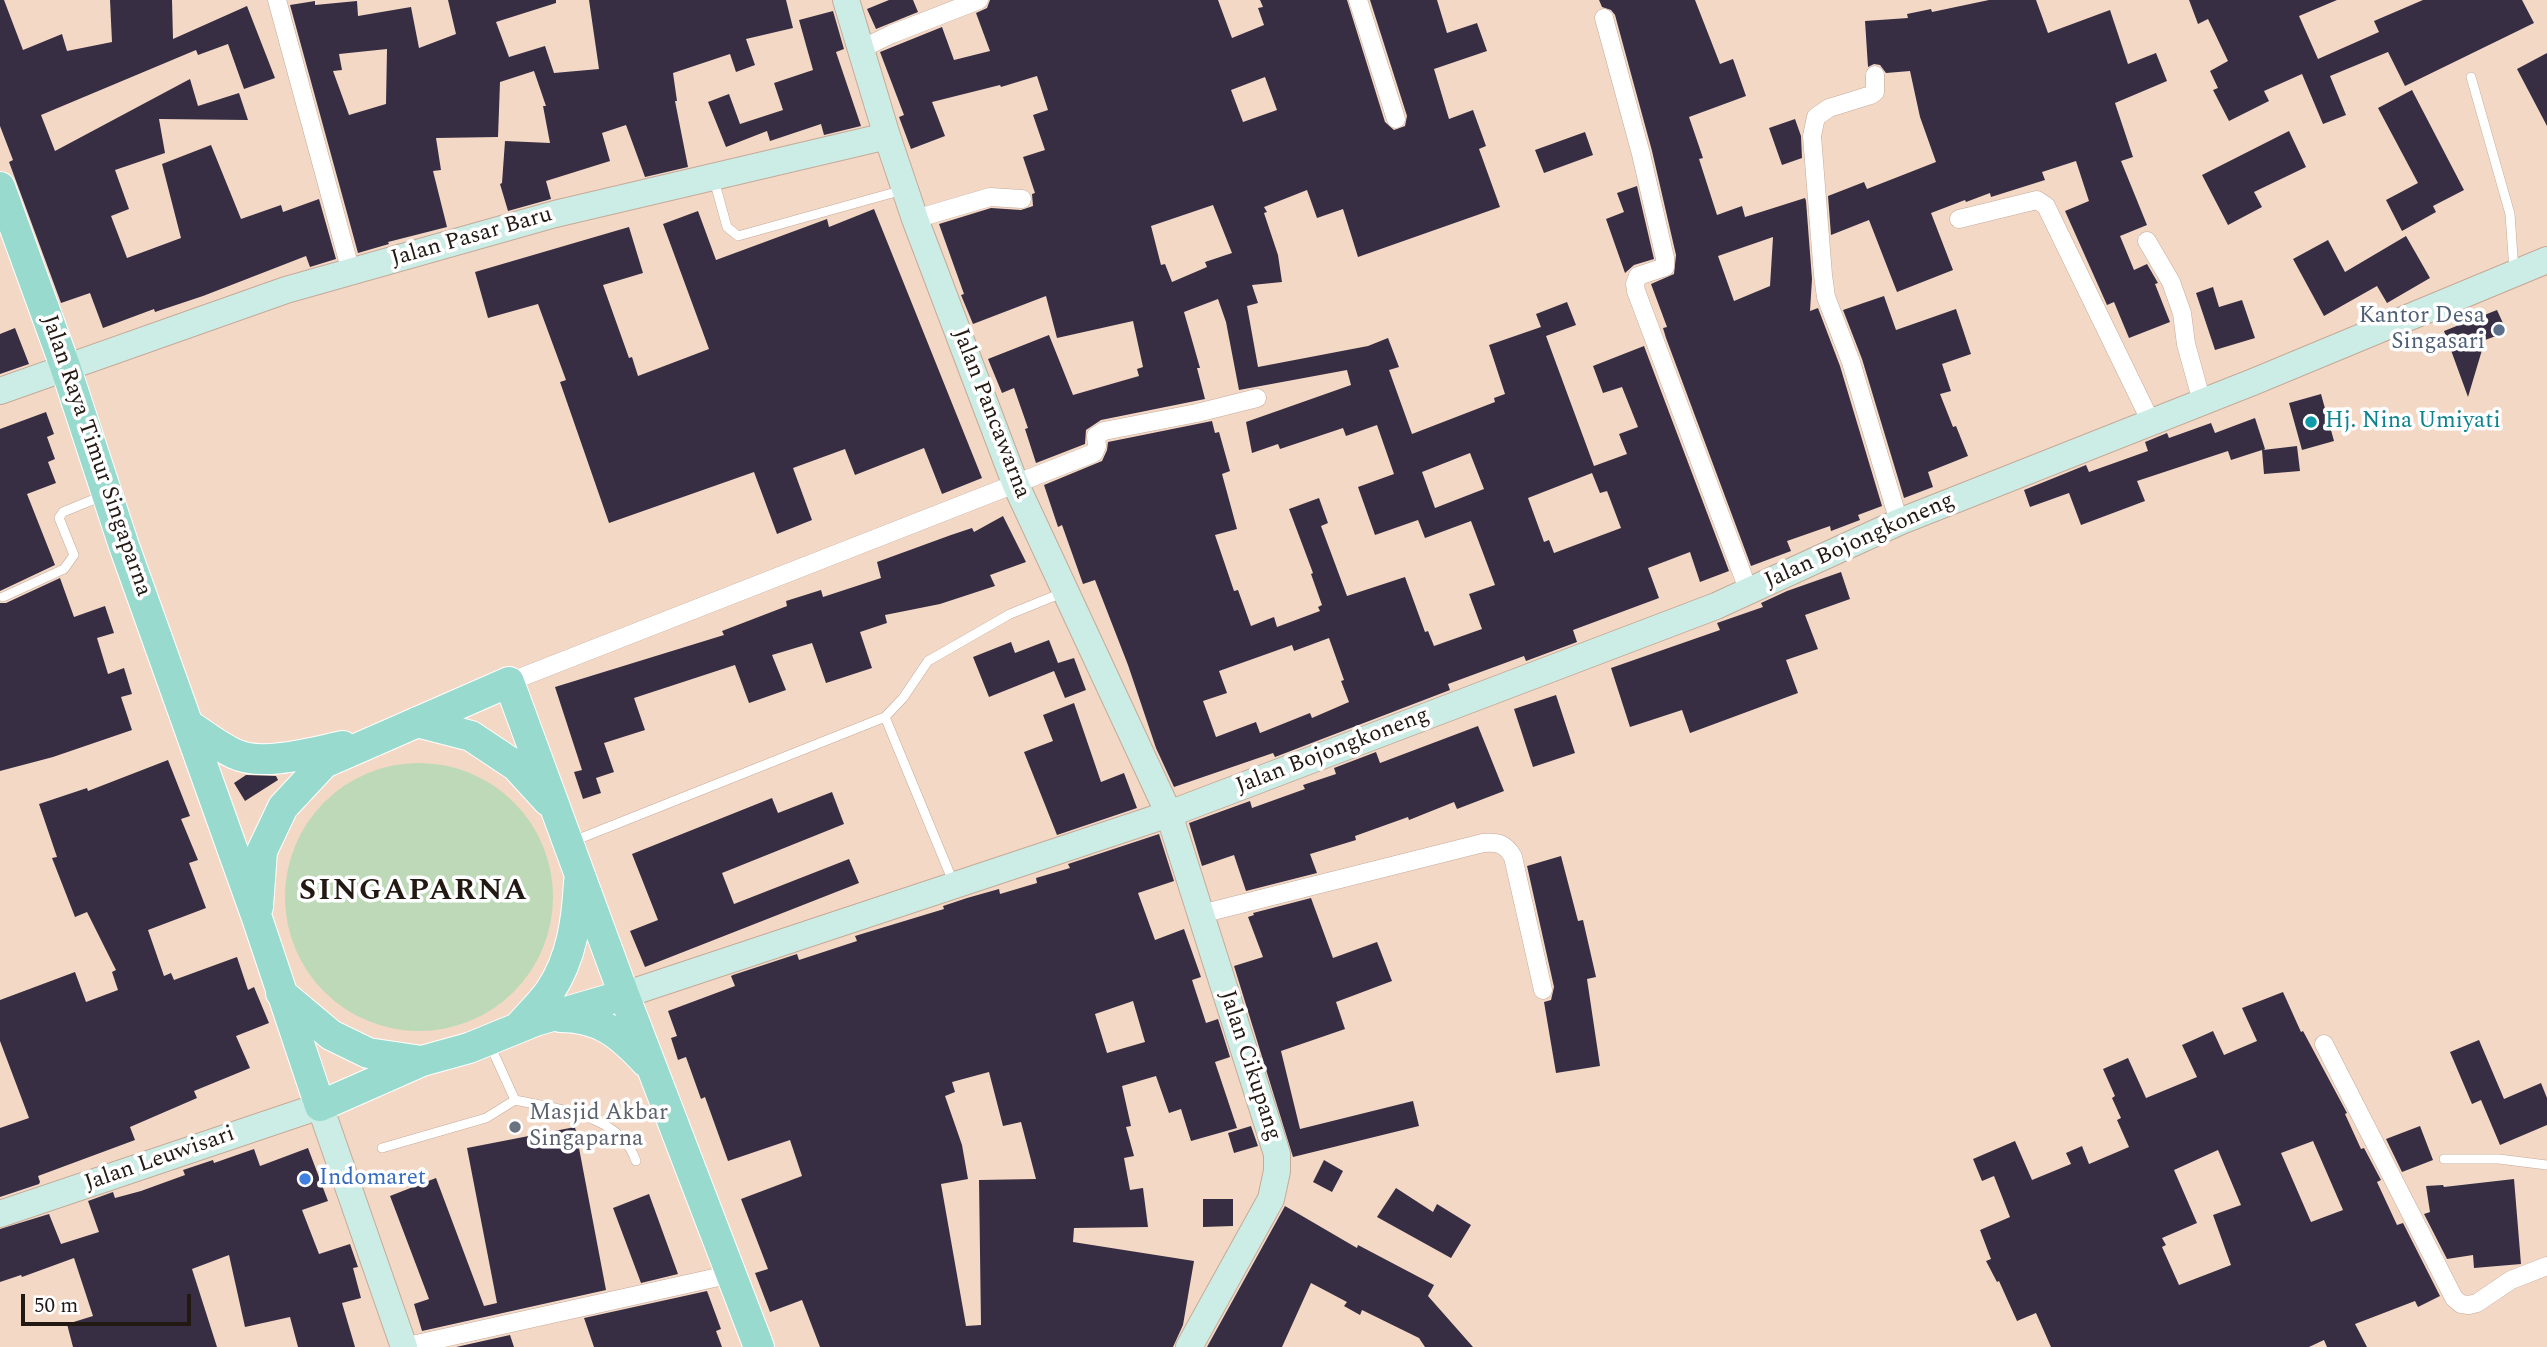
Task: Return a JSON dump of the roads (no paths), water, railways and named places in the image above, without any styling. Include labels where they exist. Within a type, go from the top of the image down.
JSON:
[{"type":"main road","name":"Jalan Pancawarna","points":[[846,0],[915,219],[1016,483],[1169,814]]},
{"type":"main road","name":"Jalan Pasar Baru","points":[[0,391],[286,290],[351,271],[555,214],[887,136]]},
{"type":"main road","name":"Jalan Raya Timur Singaparna","points":[[0,187],[65,366],[320,1106]]},
{"type":"main road","name":"Jalan Bojongkoneng","points":[[624,995],[1169,814],[1749,592],[1899,522],[2434,309],[2514,272],[2547,260]]},
{"type":"main road","points":[[257,918],[262,851],[283,807],[324,763],[509,682],[624,995],[759,1347]]},
{"type":"main road","points":[[417,722],[471,736],[493,750],[516,766],[559,813]]},
{"type":"main road","points":[[189,725],[238,756],[261,759],[302,754],[379,738]]},
{"type":"main road","name":"Jalan Cikupang","points":[[1169,814],[1277,1154],[1277,1171],[1271,1199],[1189,1347]]},
{"type":"main road","points":[[517,1028],[550,991],[569,951],[577,916],[580,873]]},
{"type":"main road","points":[[281,993],[331,1035],[368,1053],[422,1061]]},
{"type":"main road","points":[[404,1347],[320,1106],[422,1061],[624,995]]},
{"type":"main road","points":[[551,1017],[575,1017],[601,1024],[623,1038],[653,1070]]},
{"type":"main road","name":"Jalan Leuwisari","points":[[1,1212],[320,1106]]},
{"type":"street","points":[[276,0],[351,271]]},
{"type":"street","points":[[862,49],[892,34],[979,0]]},
{"type":"street","points":[[1358,0],[1396,119]]},
{"type":"street","points":[[1604,18],[1622,79],[1665,258],[1665,267],[1638,276],[1636,291],[1749,592]]},
{"type":"street","points":[[1875,75],[1875,92],[1871,96],[1829,108],[1816,117],[1812,136],[1826,297],[1851,362],[1899,522]]},
{"type":"street","points":[[915,219],[990,197],[1022,199]]},
{"type":"street","points":[[1959,219],[2037,200],[2046,206],[2151,422]]},
{"type":"street","points":[[2147,241],[2171,282],[2182,313],[2186,344],[2202,402]]},
{"type":"street","points":[[509,682],[1094,453],[1097,446],[1096,436],[1104,430],[1198,413],[1257,398]]},
{"type":"street","points":[[1201,915],[1483,843],[1498,842],[1507,847],[1513,857],[1544,990]]},
{"type":"street","points":[[2324,1044],[2454,1298],[2461,1304],[2477,1303],[2511,1280],[2547,1266]]},
{"type":"street","points":[[404,1347],[732,1275]]},
{"type":"lane","points":[[2471,77],[2510,214],[2514,272]]},
{"type":"lane","points":[[713,177],[727,227],[738,236],[905,190]]},
{"type":"lane","points":[[3,597],[64,569],[74,555],[59,519],[63,512],[107,494]]},
{"type":"lane","points":[[569,842],[884,717],[903,698],[928,661],[1010,614],[1065,592]]},
{"type":"lane","points":[[884,717],[954,885]]},
{"type":"lane","points":[[488,1040],[515,1100]]},
{"type":"lane","points":[[382,1148],[486,1118],[515,1100],[585,1114],[625,1143],[632,1150],[636,1161]]},
{"type":"lane","points":[[2444,1159],[2499,1159],[2547,1165]]},
{"type":"place","name":"Kantor Desa Singasari","points":[[2499,330]]},
{"type":"place","name":"Hj. Nina Umiyati","points":[[2311,422]]},
{"type":"place","name":"Masjid Akbar Singaparna","points":[[515,1127]]},
{"type":"place","name":"Indomaret","points":[[305,1179]]},
{"type":"district","name":"SINGAPARNA","points":[[414,893]]}]
